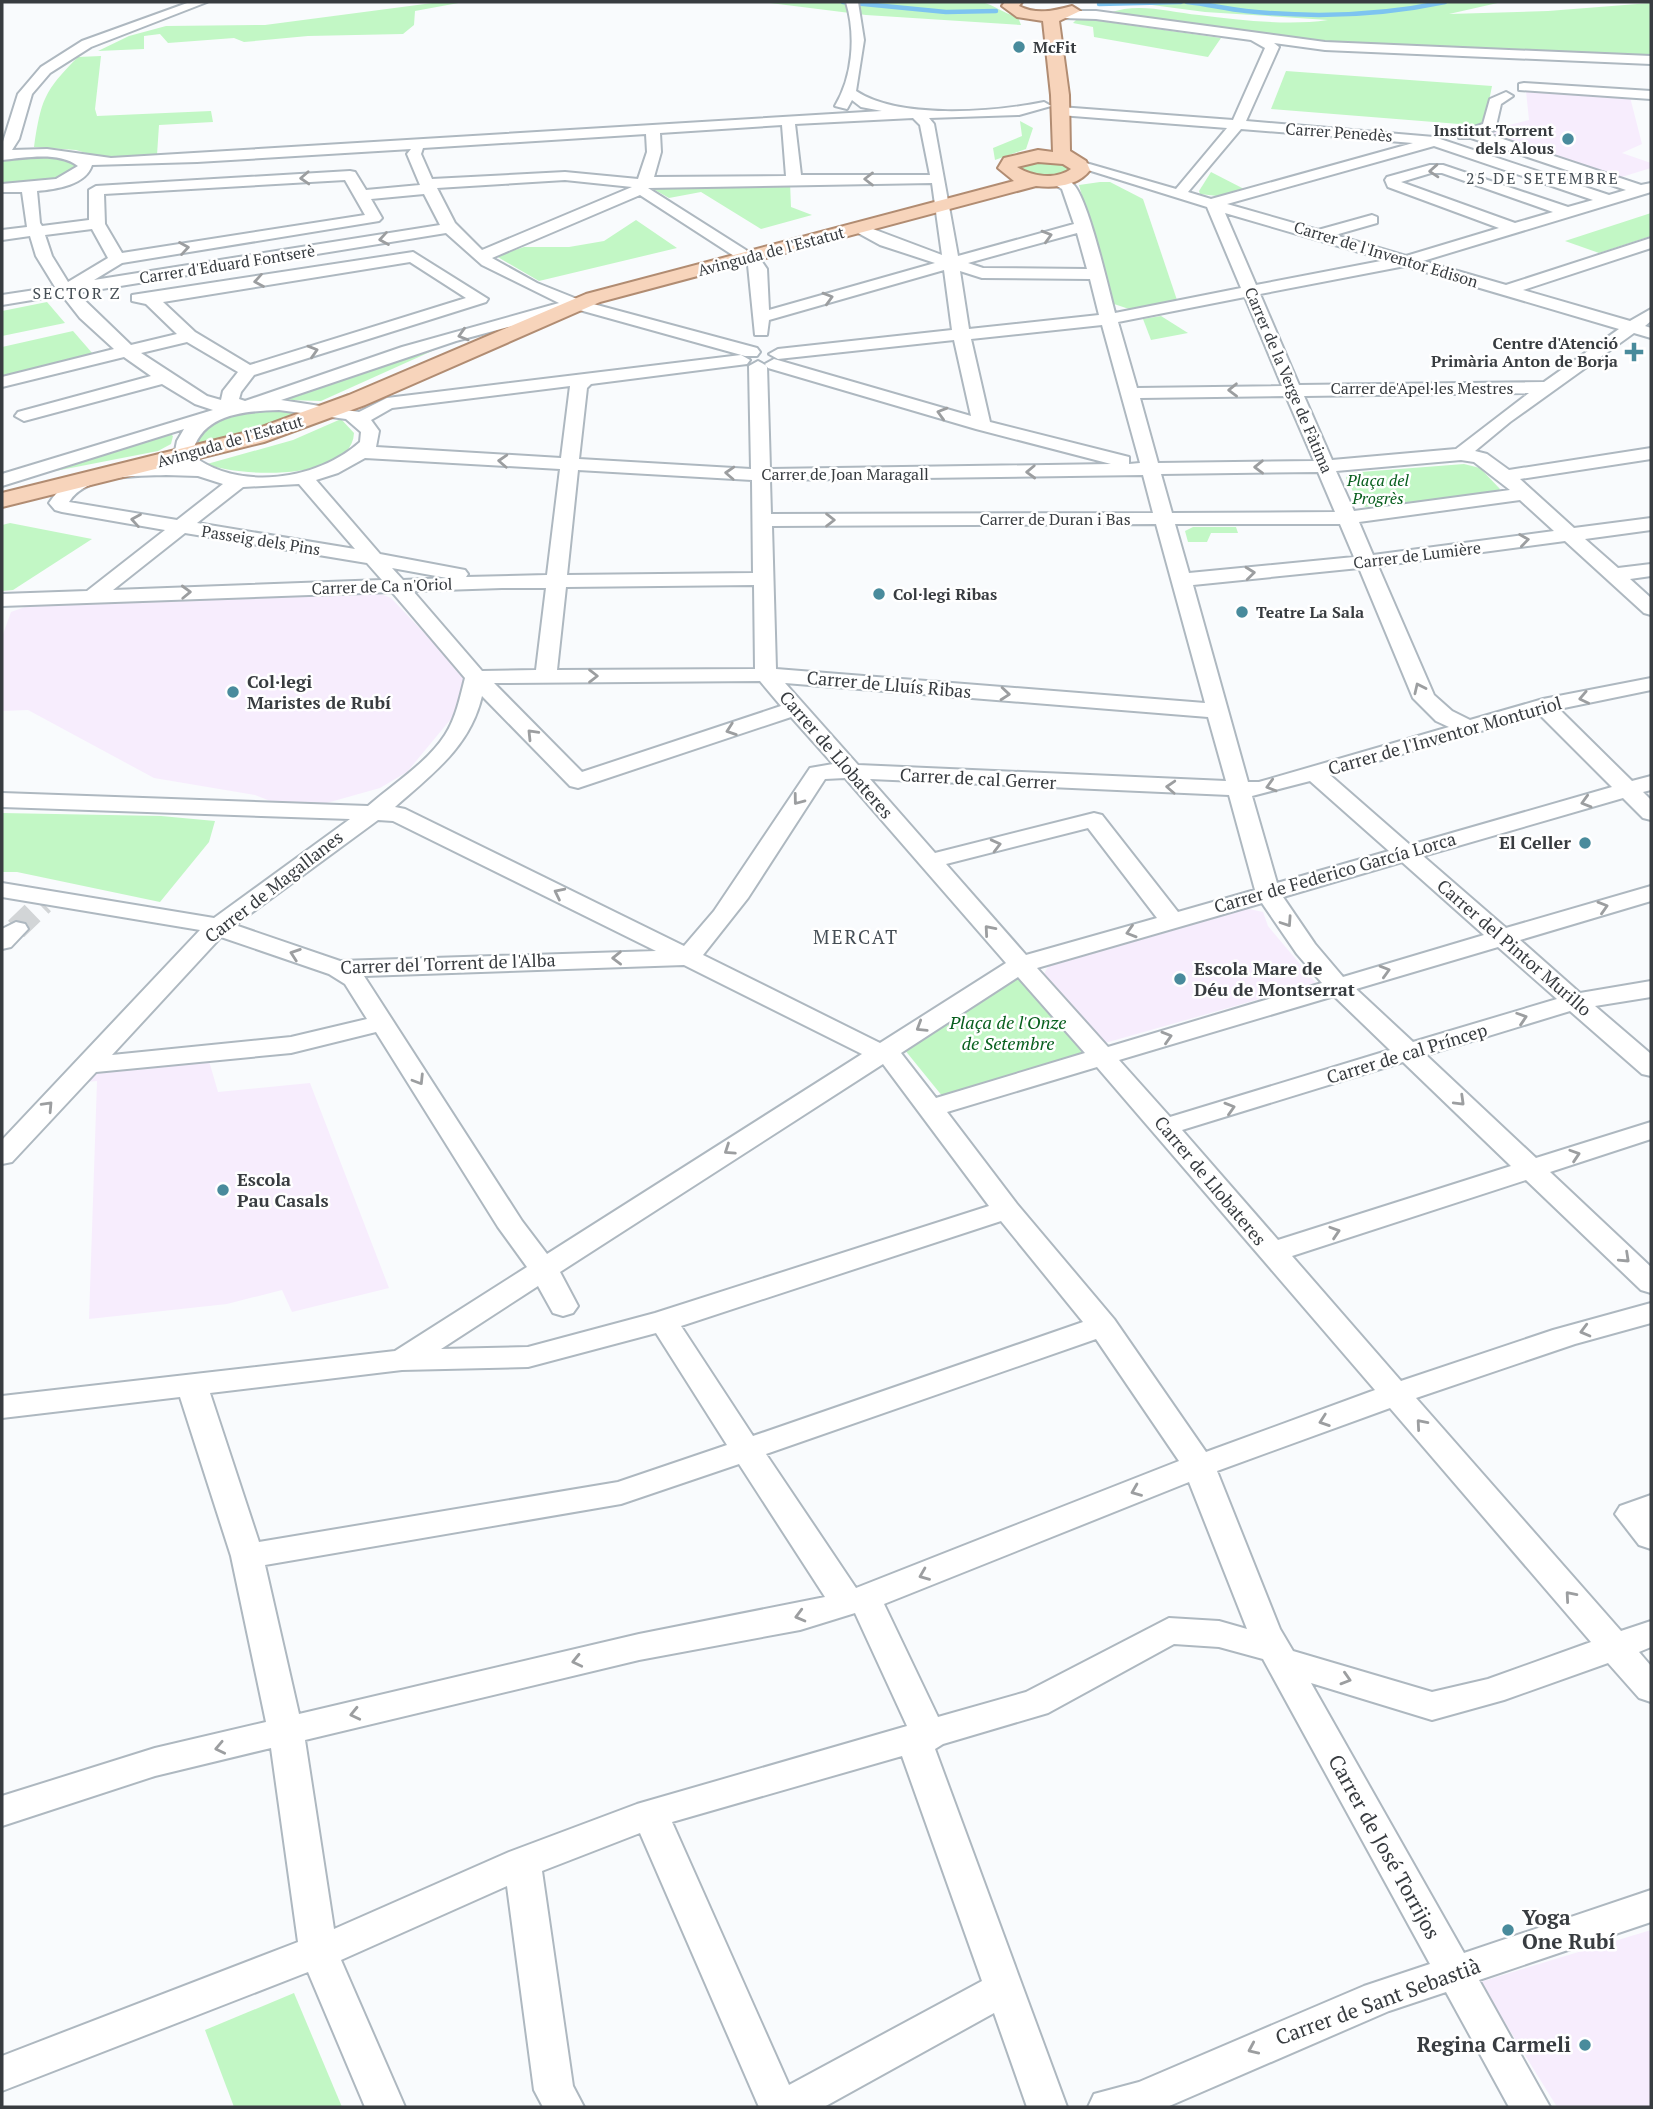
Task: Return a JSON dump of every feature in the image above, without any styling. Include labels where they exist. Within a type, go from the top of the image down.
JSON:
[{"type":"main road","points":[[1014,5],[1065,10]]},
{"type":"main road","points":[[1014,5],[1036,24],[1048,113],[1061,151],[1074,166]]},
{"type":"main road","points":[[1065,10],[1051,20],[1048,113],[1038,156],[1074,166]]},
{"type":"main road","name":"Avinguda de l'Estatut","points":[[967,197],[1005,178],[1010,172],[1007,168],[1011,162],[1038,156]]},
{"type":"main road","name":"Avinguda de l'Estatut","points":[[2,492],[191,463],[334,410],[418,392],[576,304],[943,203],[1046,180],[1074,166]]},
{"type":"main road","points":[[1010,172],[1046,180]]},
{"type":"main road","name":"Avinguda de l'Estatut","points":[[2,500],[86,479]]},
{"type":"street","points":[[2,155],[11,144],[24,94],[42,73],[94,42],[201,2]]},
{"type":"street","points":[[19,154],[32,103],[53,74],[94,47],[213,2]]},
{"type":"street","points":[[786,123],[841,107],[852,94],[860,8]]},
{"type":"street","points":[[1065,10],[1257,39],[1325,46],[1399,51],[1519,52],[1640,80]]},
{"type":"street","points":[[1180,193],[1238,124],[1272,47],[1257,39]]},
{"type":"street","points":[[1213,203],[1490,127],[1495,102],[1516,91],[1521,85],[1519,52]]},
{"type":"street","points":[[1642,120],[1640,80],[1634,55],[1651,58]]},
{"type":"street","points":[[1516,91],[1640,80]]},
{"type":"street","points":[[852,94],[866,104],[912,116],[927,124],[943,203],[961,334],[982,425]]},
{"type":"street","points":[[1165,118],[1213,117],[1248,103]]},
{"type":"street","points":[[811,124],[856,116],[866,111],[866,104]]},
{"type":"street","points":[[841,107],[848,114],[856,116]]},
{"type":"street","name":"Carrer Penedès","points":[[912,116],[1020,116],[1048,113],[1165,118],[1438,142],[1609,200]]},
{"type":"street","points":[[2,155],[56,154],[78,167],[111,168],[416,150],[856,116],[912,116]]},
{"type":"street","points":[[786,123],[811,124],[912,116]]},
{"type":"street","points":[[786,123],[794,180]]},
{"type":"street","points":[[2,188],[29,187],[61,181],[78,167],[121,162],[653,132]]},
{"type":"street","points":[[442,278],[488,261],[643,185],[655,141],[653,132]]},
{"type":"street","points":[[1471,133],[1646,188]]},
{"type":"street","points":[[416,150],[414,154],[429,187],[451,228],[463,243],[488,261],[552,296],[982,425],[1150,468]]},
{"type":"street","points":[[234,160],[234,182]]},
{"type":"street","name":"Carrer de l'Inventor Edison","points":[[1074,166],[1120,176],[1324,234],[1505,291],[1651,333]]},
{"type":"street","points":[[1517,229],[1393,184],[1392,180],[1430,169],[1443,169],[1569,212]]},
{"type":"street","points":[[67,290],[117,259],[374,218],[350,176],[96,190],[97,224],[117,259]]},
{"type":"street","points":[[361,195],[565,176],[643,185],[937,179]]},
{"type":"street","points":[[1046,180],[1068,186],[1083,226],[1268,891],[1306,949],[1337,985],[1651,1283]]},
{"type":"street","points":[[643,185],[648,192],[694,220],[747,257],[759,269],[762,317],[761,475],[766,675]]},
{"type":"street","points":[[29,187],[34,231],[49,265],[67,290],[94,322],[207,410],[192,428],[191,463],[240,480],[304,479],[350,461],[363,452],[369,444],[370,431],[360,419],[334,410],[279,405],[244,407],[230,401],[232,391],[248,371],[480,299],[442,278],[413,257],[145,299],[67,290]]},
{"type":"street","points":[[360,419],[387,403],[418,392],[542,384],[1108,318],[1406,261],[1646,188]]},
{"type":"street","name":"Carrer de la Verge de Fàtima","points":[[1213,203],[1290,389],[1327,466],[1364,562],[1424,698],[1444,716],[1471,729]]},
{"type":"street","points":[[1324,234],[1372,220]]},
{"type":"street","points":[[2,235],[97,224]]},
{"type":"street","points":[[762,317],[1083,226]]},
{"type":"street","name":"Carrer d'Eduard Fontserè","points":[[2,300],[451,228]]},
{"type":"street","points":[[857,228],[886,242],[992,274],[1096,274]]},
{"type":"street","points":[[252,237],[287,276]]},
{"type":"street","points":[[1505,291],[1651,243]]},
{"type":"street","points":[[145,299],[189,336],[248,371]]},
{"type":"street","name":"Avinguda de l'Estatut","points":[[2,480],[152,432],[207,410],[244,407],[413,350],[576,304]]},
{"type":"street","points":[[1461,454],[1547,387],[1651,314]]},
{"type":"street","points":[[373,333],[413,350]]},
{"type":"street","points":[[2,382],[189,336]]},
{"type":"street","points":[[546,677],[578,387],[585,380],[597,376]]},
{"type":"street","points":[[24,416],[165,378]]},
{"type":"street","points":[[542,384],[578,387]]},
{"type":"street","name":"Carrer de'Apel·les Mestres","points":[[1129,393],[1547,387]]},
{"type":"street","name":"Carrer de Joan Maragall","points":[[363,452],[761,475],[1025,473],[1150,468],[1327,466]]},
{"type":"street","points":[[1505,476],[1651,453]]},
{"type":"street","points":[[1327,466],[1461,454],[1480,458],[1505,476],[1651,609]]},
{"type":"street","name":"Passeig dels Pins","points":[[86,479],[62,494],[59,503],[62,506],[178,527],[373,557],[502,582]]},
{"type":"street","points":[[304,479],[475,677],[579,781],[796,708]]},
{"type":"street","points":[[94,595],[240,480]]},
{"type":"street","name":"Carrer de Duran i Bas","points":[[762,520],[1347,518],[1524,494]]},
{"type":"street","name":"Carrer de Lumière","points":[[1182,580],[1364,562],[1651,524]]},
{"type":"street","points":[[1614,575],[1651,570]]},
{"type":"street","name":"Carrer de Ca n'Oriol","points":[[2,602],[94,595],[502,582],[763,579]]},
{"type":"street","name":"Carrer de Lluís Ribas","points":[[475,677],[766,675],[1218,711]]},
{"type":"street","name":"Carrer de Llobateres","points":[[766,675],[1164,1127],[1270,1253],[1651,1689]]},
{"type":"street","name":"Carrer de Magallanes","points":[[2,1156],[14,1126],[86,1065],[218,926],[376,811],[438,758],[456,736],[468,709],[475,677]]},
{"type":"street","name":"Carrer de l'Inventor Monturiol","points":[[1240,790],[1261,789],[1543,706],[1651,684]]},
{"type":"street","points":[[1543,706],[1640,787],[1651,813]]},
{"type":"street","name":"Carrer de cal Gerrer","points":[[686,958],[713,929],[793,807],[818,774],[853,773],[1240,790]]},
{"type":"street","name":"Carrer del Pintor Murillo","points":[[1314,773],[1651,1068]]},
{"type":"street","name":"Carrer de Federico García Lorca","points":[[402,1360],[1020,965],[1268,891],[1640,787]]},
{"type":"street","points":[[2,800],[258,811],[376,811],[397,814],[893,1059],[1007,1210],[1103,1326],[1199,1466],[1277,1654]]},
{"type":"street","points":[[930,861],[1094,820],[1172,920]]},
{"type":"street","name":"Carrer del Torrent de l'Alba","points":[[2,890],[47,900],[218,926],[338,969],[686,958]]},
{"type":"street","points":[[930,1108],[1651,893]]},
{"type":"street","points":[[338,969],[354,979],[512,1227],[545,1271],[563,1306]]},
{"type":"street","name":"Carrer de cal Príncep","points":[[1164,1127],[1411,1054],[1576,1001],[1651,989]]},
{"type":"street","points":[[86,1065],[291,1045],[382,1023]]},
{"type":"street","points":[[1270,1253],[1651,1130]]},
{"type":"street","points":[[2,1407],[402,1360],[528,1357],[663,1321],[1007,1210]]},
{"type":"street","points":[[2,1811],[155,1762],[639,1647],[800,1617],[855,1600],[1199,1466],[1397,1396],[1420,1385],[1564,1337],[1651,1312]]},
{"type":"street","points":[[663,1321],[748,1450],[855,1600],[929,1736]]},
{"type":"street","points":[[247,1556],[621,1493],[1103,1326]]},
{"type":"street","points":[[192,1385],[247,1556],[286,1732],[319,1953],[385,2107]]},
{"type":"street","points":[[1651,1507],[1631,1514],[1651,1537]]},
{"type":"street","points":[[2,2074],[286,1962],[319,1953],[522,1863],[650,1814],[929,1736],[1036,1703],[1169,1631],[1219,1634],[1432,1706],[1492,1691],[1651,1634]]},
{"type":"street","name":"Carrer de José Torrijos","points":[[1277,1654],[1530,2107]]},
{"type":"street","points":[[929,1736],[915,1743],[1047,2107]]},
{"type":"street","points":[[650,1814],[779,2107]]},
{"type":"street","points":[[522,1863],[554,2090],[564,2107]]},
{"type":"street","name":"Carrer de Sant Sebastià","points":[[1108,2107],[1143,2099],[1279,2038],[1378,1998],[1651,1906]]},
{"type":"street","points":[[787,2107],[1005,1988]]},
{"type":"shaded area","name":"Institut Torrent dels Alous","points":[[1526,91],[1630,97],[1642,144],[1622,153],[1651,163],[1651,168],[1615,179],[1478,133],[1529,120]]},
{"type":"shaded area","name":"Col·legi Maristes de Rubí","points":[[371,590],[391,598],[466,677],[460,708],[407,772],[380,788],[323,804],[278,804],[255,795],[154,778],[28,710],[2,711],[2,637],[11,612],[33,604]]},
{"type":"shaded area","name":"Escola Mare de Déu de Montserrat","points":[[1245,908],[1263,912],[1268,926],[1316,983],[1105,1043],[1044,974],[1050,963]]},
{"type":"shaded area","name":"Escola Pau Casals","points":[[209,1061],[218,1092],[310,1083],[389,1288],[292,1312],[282,1290],[227,1304],[89,1319],[97,1081],[87,1082],[90,1076],[105,1069]]},
{"type":"shaded area","name":"Regina Carmeli","points":[[1651,1930],[1651,2107],[1557,2107],[1480,1982]]},
{"type":"green space","points":[[440,2],[464,2],[415,11],[414,25],[403,34],[308,36],[244,42],[234,38],[168,43],[160,34],[144,36],[144,49],[98,51],[129,36],[166,26],[265,25]]},
{"type":"green space","points":[[761,2],[981,2],[1018,17],[1021,25],[866,15]]},
{"type":"green space","points":[[1129,2],[1502,2],[1449,14],[1548,11],[1650,3],[1542,2],[1651,2],[1651,57],[1298,40],[1109,13],[1142,8],[1264,22],[1328,20],[1205,12]]},
{"type":"green space","points":[[1077,19],[1221,38],[1208,57],[1094,37],[1093,27],[1073,23]]},
{"type":"green space","points":[[101,56],[95,109],[97,116],[211,111],[213,122],[159,125],[157,155],[103,158],[76,150],[34,147],[42,107],[51,88],[78,57]]},
{"type":"green space","points":[[1286,71],[1492,86],[1484,126],[1271,109]]},
{"type":"green space","points":[[1020,121],[1033,128],[1026,149],[995,160],[993,148],[1022,136]]},
{"type":"green space","points":[[2,159],[64,159],[75,166],[72,173],[45,181],[2,185]]},
{"type":"green space","points":[[1029,161],[1059,162],[1069,169],[1052,176],[1021,171],[1020,165]]},
{"type":"green space","points":[[1211,172],[1244,189],[1217,196],[1200,194],[1199,191]]},
{"type":"green space","points":[[790,182],[791,207],[812,215],[761,229],[701,192],[669,198],[653,189],[654,187]]},
{"type":"green space","points":[[1110,182],[1143,199],[1177,300],[1129,309],[1111,303],[1079,185]]},
{"type":"green space","points":[[1651,213],[1651,236],[1599,253],[1565,241]]},
{"type":"green space","points":[[636,220],[677,248],[539,281],[496,256],[524,247],[569,247],[604,241]]},
{"type":"green space","points":[[47,302],[65,323],[2,336],[2,311]]},
{"type":"green space","points":[[1161,316],[1188,333],[1151,340],[1143,319]]},
{"type":"green space","points":[[73,331],[93,354],[2,377],[2,347]]},
{"type":"green space","points":[[441,347],[321,401],[288,400],[286,397]]},
{"type":"green space","points":[[271,409],[304,412],[243,434],[198,445],[199,434],[216,423],[242,414]]},
{"type":"green space","points":[[341,419],[354,433],[348,449],[335,460],[315,468],[267,473],[243,472],[207,464],[293,440]]},
{"type":"green space","points":[[169,433],[173,436],[171,444],[158,451],[40,474]]},
{"type":"green space","name":"Plaça del Progrès","points":[[1464,464],[1480,468],[1500,489],[1497,492],[1365,507],[1359,503],[1346,478],[1348,473]]},
{"type":"green space","points":[[10,523],[92,539],[13,590],[2,591],[2,525]]},
{"type":"green space","points":[[1193,527],[1236,527],[1238,533],[1211,533],[1207,542],[1188,542],[1185,531]]},
{"type":"green space","points":[[2,813],[161,816],[215,821],[209,842],[160,902],[17,872],[2,872]]},
{"type":"green space","name":"Plaça de l'Onze de Setembre","points":[[1017,976],[1086,1055],[943,1097],[904,1049]]},
{"type":"green space","points":[[294,1993],[342,2107],[234,2107],[205,2030]]},
{"type":"waterway","points":[[843,2],[946,12],[996,11]]},
{"type":"waterway","points":[[1099,4],[1181,2]]},
{"type":"waterway","points":[[1187,2],[1296,15],[1371,13],[1445,2]]},
{"type":"tunnel","points":[[16,929],[43,903]]},
{"type":"place","name":"McFit","points":[[1019,47]]},
{"type":"place","name":"Institut Torrent dels Alous","points":[[1568,139]]},
{"type":"place","name":"Centre d'Atenció Primària Anton de Borja","points":[[1634,352]]},
{"type":"place","name":"Col·legi Ribas","points":[[879,594]]},
{"type":"place","name":"Teatre La Sala","points":[[1242,612]]},
{"type":"place","name":"Col·legi Maristes de Rubí","points":[[233,692]]},
{"type":"place","name":"El Celler","points":[[1585,843]]},
{"type":"place","name":"Escola Mare de Déu de Montserrat","points":[[1180,979]]},
{"type":"place","name":"Escola Pau Casals","points":[[223,1190]]},
{"type":"place","name":"Yoga One Rubí","points":[[1508,1930]]},
{"type":"place","name":"Regina Carmeli","points":[[1585,2045]]},
{"type":"district","name":"25 DE SETEMBRE","points":[[1543,178]]},
{"type":"district","name":"SECTOR Z","points":[[77,293]]},
{"type":"district","name":"MERCAT","points":[[856,937]]}]
